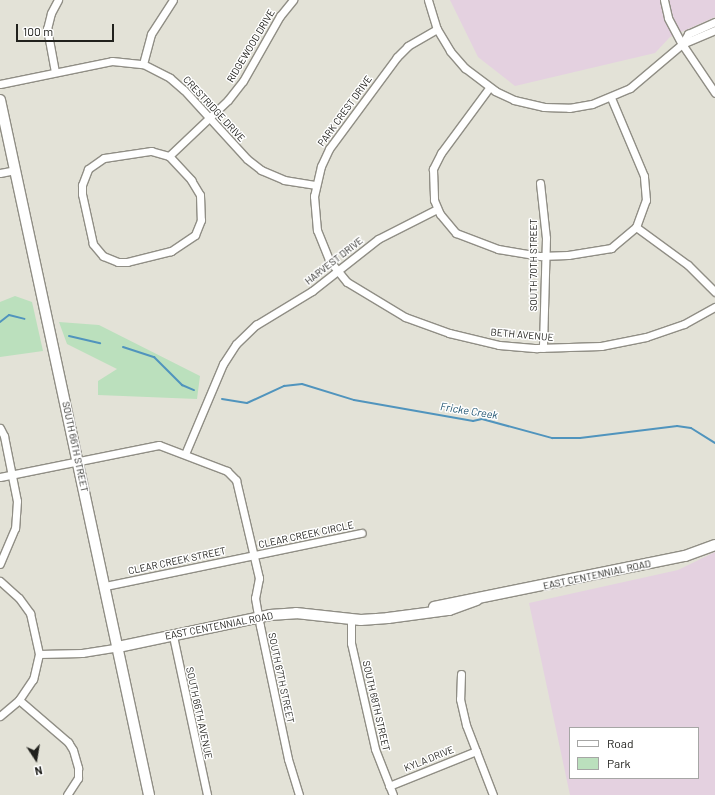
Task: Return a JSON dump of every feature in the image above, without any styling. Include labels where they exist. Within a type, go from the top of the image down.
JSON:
[{"type":"street","points":[[55,72],[47,29],[51,13],[58,0]]},
{"type":"street","points":[[143,64],[151,34],[173,0]]},
{"type":"street","name":"RIDGEWOOD DRIVE","points":[[169,156],[209,118],[243,81],[260,47],[293,0]]},
{"type":"street","points":[[428,0],[437,29],[450,51],[465,68],[489,88],[514,100],[544,107],[569,108],[611,98],[645,77],[682,44],[688,34],[715,22]]},
{"type":"street","points":[[664,0],[668,18],[682,44],[715,93]]},
{"type":"street","name":"PARK CREST DRIVE","points":[[338,271],[324,250],[317,230],[314,215],[315,186],[329,149],[397,57],[408,46],[437,29]]},
{"type":"street","points":[[682,44],[715,30]]},
{"type":"street","name":"CRESTRIDGE DRIVE","points":[[0,84],[112,61],[143,64],[170,78],[246,158],[261,170],[284,180],[315,186]]},
{"type":"street","points":[[489,88],[441,153],[433,169],[431,186],[437,209],[456,233],[471,241],[498,249],[546,257],[611,248],[636,227],[646,200],[644,176],[611,98]]},
{"type":"street","name":"SOUTH 66TH STREET","points":[[0,100],[149,795]]},
{"type":"street","points":[[150,151],[169,156],[191,180],[200,195],[200,227],[189,242],[171,251],[127,262],[109,260],[93,244],[82,194],[84,176],[94,163],[104,158],[150,151]]},
{"type":"street","points":[[0,173],[15,170]]},
{"type":"street","name":"SOUTH 70TH STREET","points":[[540,183],[545,213],[546,257],[543,348]]},
{"type":"street","name":"HARVEST DRIVE","points":[[185,454],[223,364],[236,344],[256,325],[312,291],[378,239],[437,209]]},
{"type":"street","points":[[636,227],[688,265],[715,292]]},
{"type":"street","name":"BETH AVENUE","points":[[338,271],[367,296],[405,317],[449,333],[499,345],[543,348],[601,346],[646,337],[684,324],[715,306]]},
{"type":"street","points":[[0,428],[4,436],[14,476],[17,501],[15,528],[0,564]]},
{"type":"street","points":[[0,477],[14,476],[78,461],[159,445],[185,454]]},
{"type":"street","name":"SOUTH 67TH STREET","points":[[185,454],[227,471],[236,480],[259,578],[255,598],[259,618],[288,759],[300,795]]},
{"type":"street","name":"CLEAR CREEK CIRCLE","points":[[254,555],[362,533]]},
{"type":"street","name":"EAST CENTENNIAL ROAD","points":[[118,647],[259,618],[296,613],[351,619],[388,618],[449,610],[477,600],[685,556],[715,545]]},
{"type":"street","name":"CLEAR CREEK STREET","points":[[105,586],[254,555]]},
{"type":"street","points":[[0,581],[19,598],[30,613],[40,654],[32,679],[19,700],[0,716]]},
{"type":"street","name":"SOUTH 68TH STREET","points":[[351,619],[351,643],[375,749],[393,795]]},
{"type":"street","name":"SOUTH 66TH AVENUE","points":[[173,636],[207,795]]},
{"type":"street","points":[[40,654],[82,653],[118,647]]},
{"type":"street","points":[[461,674],[460,699],[466,725],[493,795]]},
{"type":"street","points":[[19,700],[68,742],[73,750],[78,768],[78,778],[68,795]]},
{"type":"street","name":"KYLA DRIVE","points":[[389,786],[476,750]]},
{"type":"shaded area","points":[[450,0],[715,0],[715,17],[670,37],[655,53],[515,86],[478,57]]},
{"type":"shaded area","points":[[715,552],[715,795],[570,795],[529,603],[678,570]]},
{"type":"green space","points":[[15,296],[32,302],[43,351],[0,357],[0,302]]},
{"type":"green space","points":[[59,322],[99,325],[200,376],[197,399],[98,395],[98,381],[117,369],[67,344]]},
{"type":"waterway","name":"Fricke Creek","points":[[0,322],[9,315],[25,319]]},
{"type":"waterway","name":"Fricke Creek","points":[[69,336],[100,343]]},
{"type":"waterway","name":"Fricke Creek","points":[[123,347],[154,357],[182,385],[194,390]]},
{"type":"waterway","name":"Fricke Creek","points":[[222,399],[247,403],[284,386],[302,384],[354,400],[473,421],[482,419],[552,438],[580,438],[677,426],[691,428],[715,443]]}]
